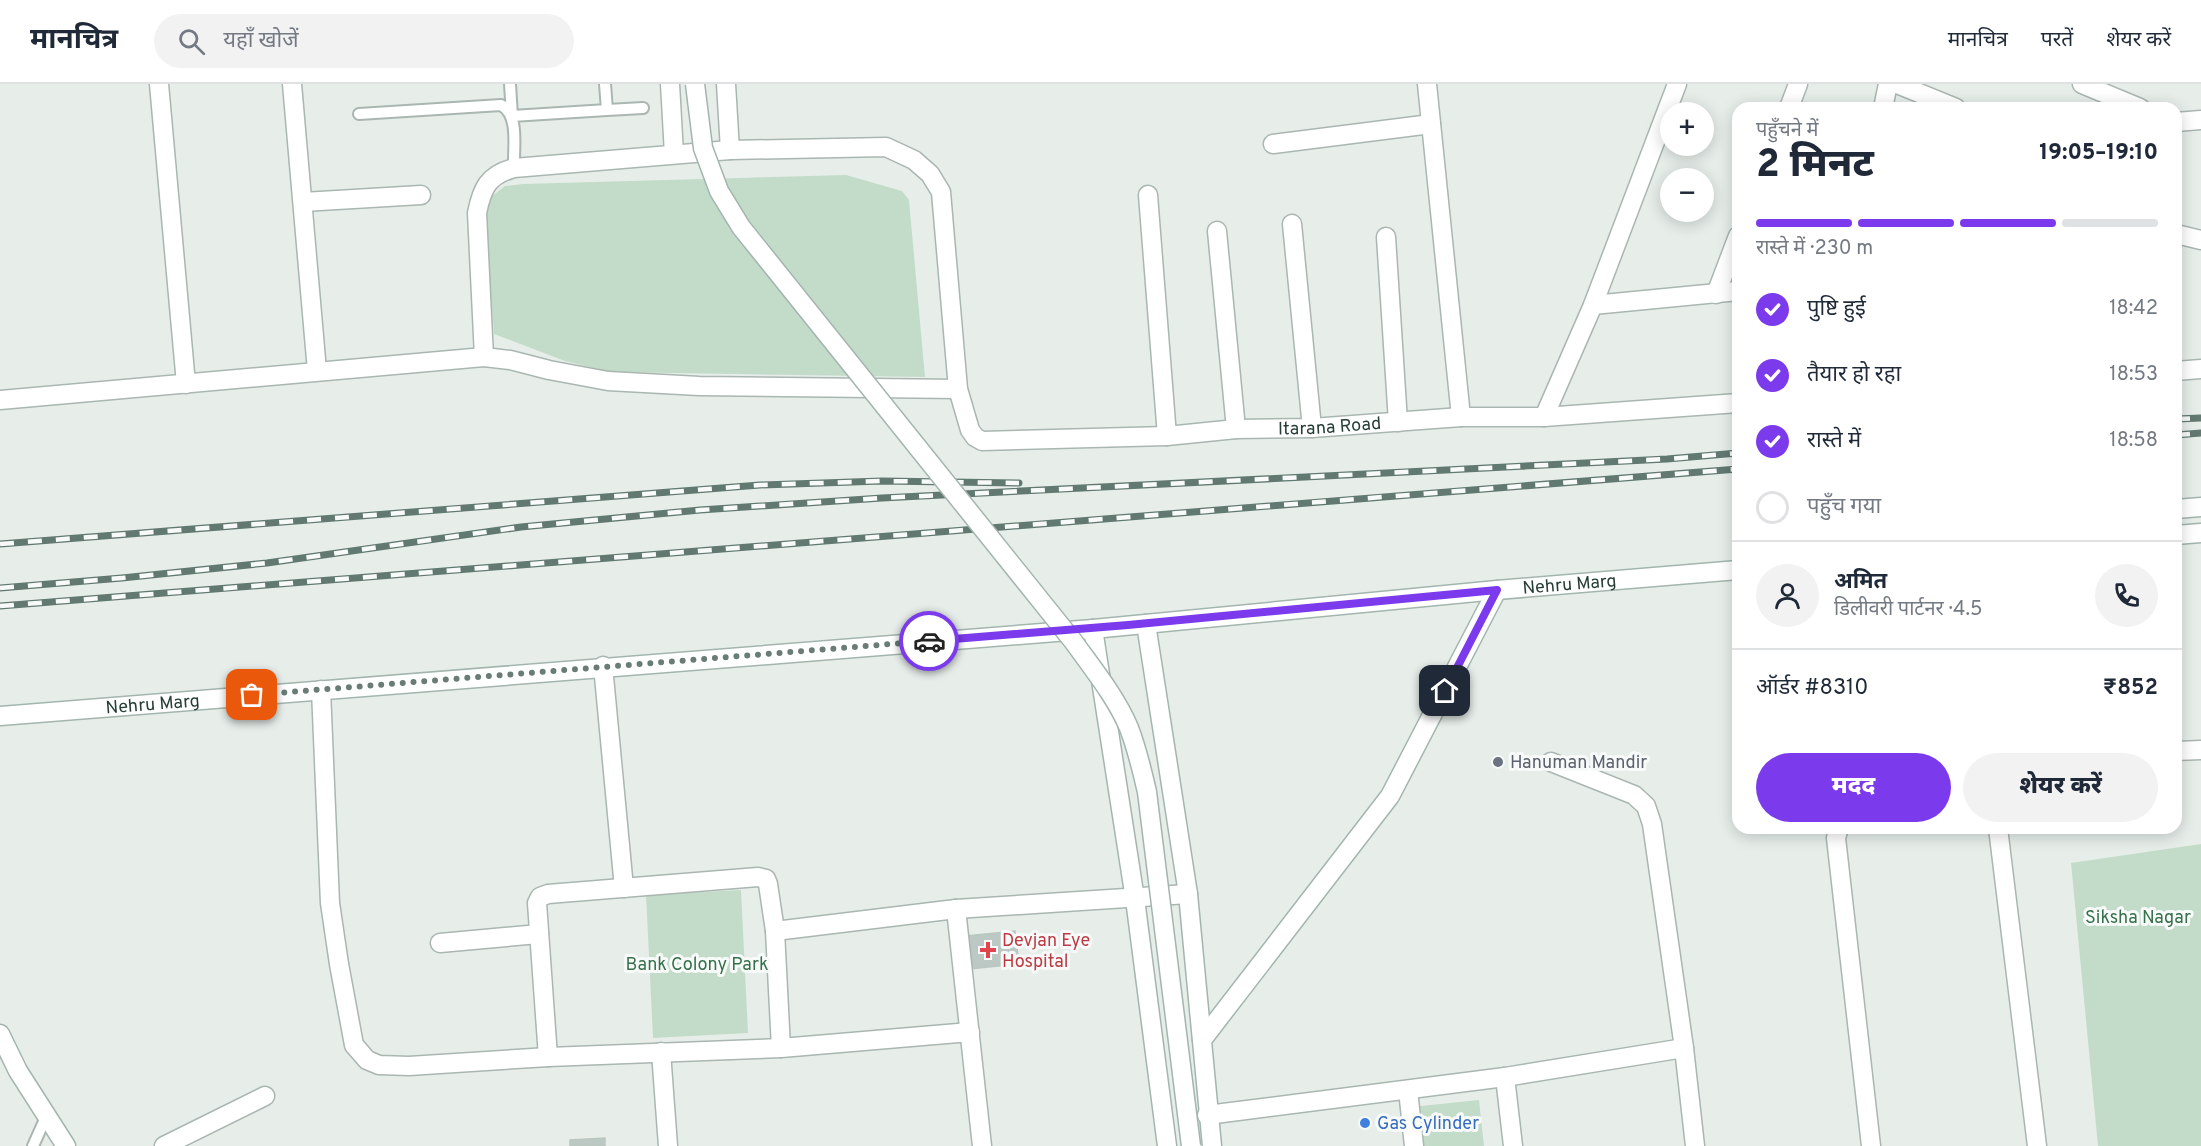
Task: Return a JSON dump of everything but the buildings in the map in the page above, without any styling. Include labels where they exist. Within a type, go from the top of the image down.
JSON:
[{"type":"street","points":[[159,84],[186,384]]},
{"type":"street","points":[[292,84],[317,371]]},
{"type":"street","points":[[670,84],[674,154]]},
{"type":"street","points":[[695,84],[703,148],[719,191],[741,227],[1073,642],[1113,698],[1128,727],[1140,761],[1147,792],[1191,1146]]},
{"type":"street","points":[[726,84],[730,150]]},
{"type":"street","points":[[1427,84],[1461,417]]},
{"type":"street","points":[[1544,417],[1593,305],[1677,84]]},
{"type":"street","points":[[1791,102],[1798,84]]},
{"type":"street","points":[[1884,102],[1888,84]]},
{"type":"street","points":[[1897,84],[1941,102]]},
{"type":"street","points":[[2082,84],[2126,102]]},
{"type":"street","points":[[2182,122],[2201,120]]},
{"type":"street","points":[[1273,144],[1431,124]]},
{"type":"street","name":"Itarana Road","points":[[514,168],[730,150],[886,147],[914,160],[930,174],[941,192],[958,389],[970,430],[982,441],[1167,436],[1236,429],[1312,428],[1461,417],[1544,417],[1732,403]]},
{"type":"street","points":[[484,357],[477,213],[481,193],[490,181],[499,172],[514,168]]},
{"type":"street","points":[[303,202],[421,195]]},
{"type":"street","points":[[1148,195],[1167,436]]},
{"type":"street","points":[[1292,224],[1312,428]]},
{"type":"street","points":[[1217,231],[1236,429]]},
{"type":"street","points":[[2182,235],[2201,240]]},
{"type":"street","points":[[1386,237],[1398,422]]},
{"type":"street","points":[[1716,294],[1732,252]]},
{"type":"street","points":[[1593,305],[1732,292]]},
{"type":"street","points":[[0,400],[484,357],[510,360],[608,381],[699,386],[958,389]]},
{"type":"street","points":[[2182,371],[2201,369]]},
{"type":"street","points":[[2182,509],[2201,507]]},
{"type":"street","points":[[2182,535],[2201,533]]},
{"type":"street","name":"Nehru Marg","points":[[0,716],[1146,624],[1497,590],[1732,570]]},
{"type":"street","points":[[1202,1040],[1390,796],[1497,590]]},
{"type":"street","points":[[1146,624],[1188,894],[1212,1146]]},
{"type":"street","points":[[1093,628],[1135,899],[1167,1146]]},
{"type":"street","points":[[603,666],[624,888]]},
{"type":"street","points":[[321,690],[330,903],[354,1045],[367,1060],[379,1065],[409,1066],[548,1057],[781,1048],[970,1032]]},
{"type":"street","points":[[2182,751],[2201,750]]},
{"type":"street","points":[[1551,762],[1634,795],[1646,806],[1652,824],[1684,1048],[1695,1146]]},
{"type":"street","points":[[1837,834],[1871,1146]]},
{"type":"street","points":[[1999,834],[2037,1146]]},
{"type":"street","points":[[548,1057],[537,903],[540,897],[548,894],[758,877],[766,879],[775,931],[781,1048]]},
{"type":"street","points":[[775,931],[956,909],[1188,894]]},
{"type":"street","points":[[956,909],[982,1146]]},
{"type":"street","points":[[440,943],[539,934]]},
{"type":"street","points":[[0,1034],[18,1071],[66,1146]]},
{"type":"street","points":[[1208,1115],[1505,1077],[1684,1048]]},
{"type":"street","points":[[661,1052],[668,1146]]},
{"type":"street","points":[[1505,1077],[1513,1146]]},
{"type":"street","points":[[1408,1090],[1414,1146]]},
{"type":"street","points":[[164,1146],[265,1096]]},
{"type":"lane","points":[[510,84],[514,168]]},
{"type":"lane","points":[[606,84],[608,110]]},
{"type":"lane","points":[[359,114],[495,104],[506,108],[512,116]]},
{"type":"lane","points":[[512,116],[643,108]]},
{"type":"lane","points":[[33,1146],[46,1117]]},
{"type":"green space","points":[[846,175],[902,191],[909,200],[925,377],[610,372],[565,361],[494,334],[485,219],[487,200],[505,186]]},
{"type":"green space","name":"Siksha Nagar","points":[[2201,844],[2201,1146],[2098,1146],[2071,863]]},
{"type":"green space","name":"Bank Colony Park","points":[[741,890],[748,1033],[653,1038],[646,895]]},
{"type":"green space","points":[[1479,1100],[1484,1146],[1415,1146],[1411,1107]]},
{"type":"railway","points":[[2182,419],[2201,418]]},
{"type":"railway","points":[[2182,435],[2201,433]]},
{"type":"railway","points":[[0,588],[267,563],[521,527],[700,510],[882,498],[1667,459],[1732,454]]},
{"type":"railway","points":[[0,606],[1732,469]]},
{"type":"railway","points":[[0,544],[760,485],[882,481],[1019,483]]},
{"type":"way so far","points":[[252,695],[929,641]]},
{"type":"place","name":"Hanuman Mandir","points":[[1498,762]]},
{"type":"place","name":"Devjan Eye Hospital","points":[[988,950]]},
{"type":"place","name":"Gas Cylinder","points":[[1365,1123]]},
{"type":"route","points":[[929,641],[1128,625],[1497,590],[1445,691]]}]
